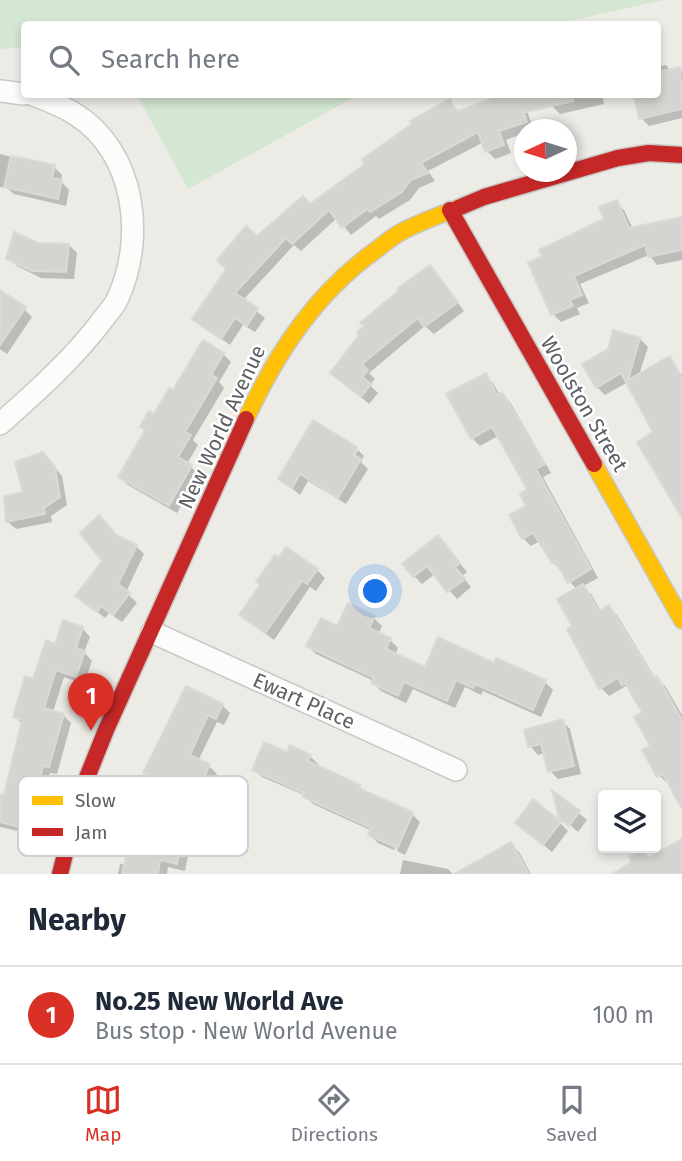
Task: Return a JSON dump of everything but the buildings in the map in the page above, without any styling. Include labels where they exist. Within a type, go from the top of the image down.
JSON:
[{"type":"street","points":[[0,91],[21,94]]},
{"type":"street","points":[[0,424],[59,370],[87,340],[116,301],[130,261],[134,226],[129,189],[115,158],[96,132],[77,115],[42,98]]},
{"type":"street","name":"New World Avenue","points":[[88,776],[272,365],[296,328],[329,289],[363,259],[402,231],[484,197],[618,158],[649,153],[682,155]]},
{"type":"street","name":"Woolston Street","points":[[450,210],[682,620]]},
{"type":"street","name":"Ewart Place","points":[[152,632],[456,769]]},
{"type":"street","name":"New World Avenue","points":[[60,874],[65,856]]},
{"type":"green space","points":[[0,0],[664,0],[568,21],[21,21],[21,47],[0,49]]},
{"type":"green space","points":[[139,98],[353,98],[188,189]]},
{"type":"traffic: slow","points":[[246,419],[285,347],[335,285],[396,235],[458,208]]},
{"type":"traffic: slow","points":[[594,464],[682,620]]},
{"type":"traffic: jam","points":[[458,208],[484,197],[618,158],[649,153],[682,155]]},
{"type":"traffic: jam","points":[[450,210],[594,464]]},
{"type":"traffic: jam","points":[[88,776],[246,419]]},
{"type":"traffic: jam","points":[[60,874],[65,856]]},
{"type":"place","name":"No.25 New World Ave","points":[[91,731]]}]
